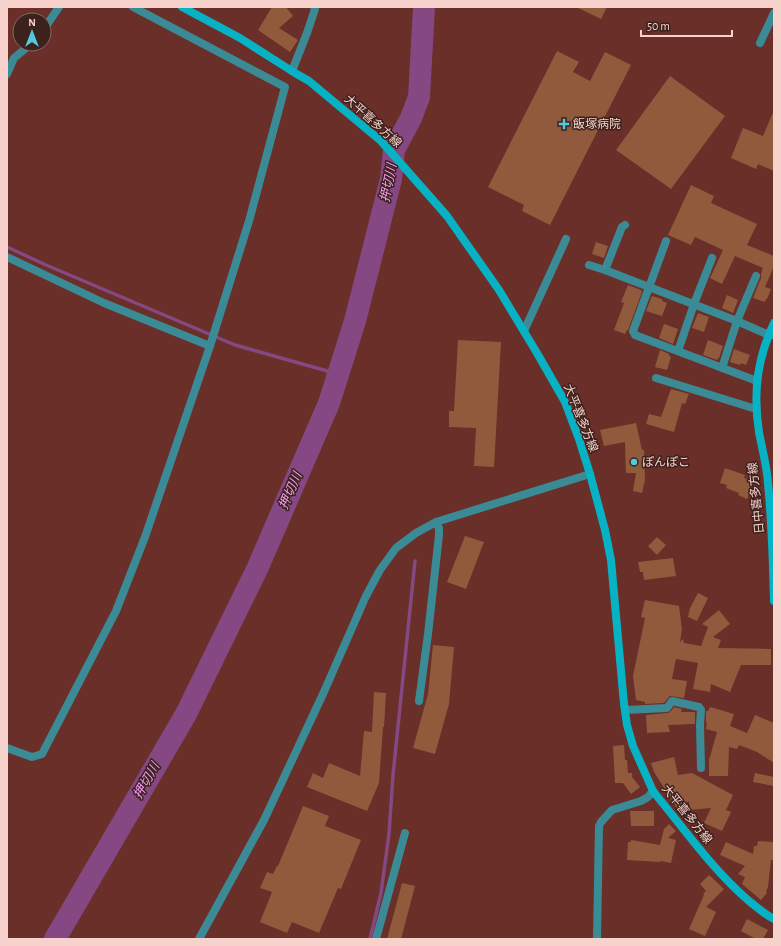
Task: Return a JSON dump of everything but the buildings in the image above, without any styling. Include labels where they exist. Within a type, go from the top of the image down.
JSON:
[{"type":"main road","name":"大平喜多方線","points":[[182,7],[240,38],[309,81],[380,141],[447,216],[499,290],[564,402],[579,439],[590,474],[605,530],[610,560],[625,710],[627,725],[633,746],[653,791],[738,892],[764,914],[774,919]]},
{"type":"main road","name":"日中喜多方線","points":[[774,323],[772,335],[764,347],[756,390],[756,409],[759,431],[772,505],[774,601]]},
{"type":"street","points":[[52,17],[59,7]]},
{"type":"street","points":[[7,748],[32,757],[42,754],[116,611],[145,537],[210,346],[249,221],[284,88],[132,7]]},
{"type":"street","points":[[292,71],[309,27],[315,9],[314,7]]},
{"type":"street","points":[[760,43],[774,13]]},
{"type":"street","points":[[7,74],[14,58],[22,52]]},
{"type":"street","points":[[605,270],[622,227],[625,225]]},
{"type":"street","points":[[524,331],[566,239]]},
{"type":"street","points":[[666,241],[633,331],[635,335],[757,381]]},
{"type":"street","points":[[7,257],[104,303],[210,346]]},
{"type":"street","points":[[678,352],[694,304],[712,258]]},
{"type":"street","points":[[589,265],[650,287],[772,335]]},
{"type":"street","points":[[722,368],[737,321],[756,276]]},
{"type":"street","points":[[656,378],[756,409]]},
{"type":"street","points":[[199,939],[264,820],[323,694],[366,596],[380,570],[396,548],[416,533],[436,522],[590,474]]},
{"type":"street","points":[[419,701],[439,535],[439,528],[436,522]]},
{"type":"street","points":[[625,710],[667,708],[672,701],[698,707],[701,710],[701,768]]},
{"type":"street","points":[[597,939],[599,826],[612,810],[641,801],[648,797],[653,791]]},
{"type":"street","points":[[376,939],[405,833]]},
{"type":"waterway","name":"押切川","points":[[55,939],[186,714],[258,567],[329,403],[355,321],[391,179],[394,150],[411,118],[419,97],[424,7]]},
{"type":"waterway","points":[[7,247],[235,345],[338,374]]},
{"type":"waterway","points":[[370,939],[381,893],[389,834],[393,775],[415,561]]},
{"type":"place","name":"飯塚病院","points":[[564,124]]},
{"type":"place","name":"ぽんぽこ","points":[[634,462]]}]
